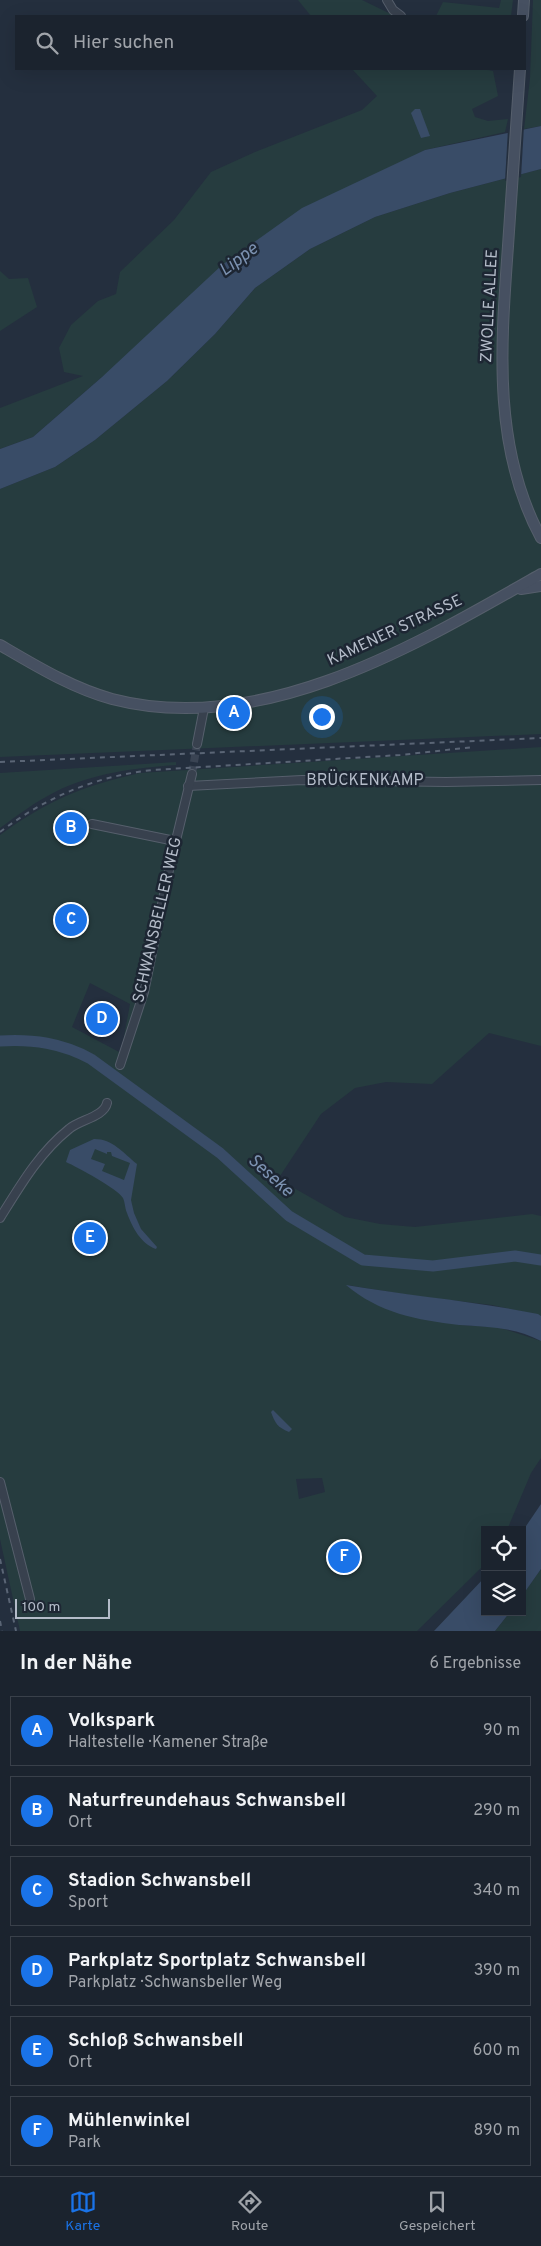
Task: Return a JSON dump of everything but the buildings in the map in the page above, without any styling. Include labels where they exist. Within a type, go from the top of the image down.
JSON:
[{"type":"main road","points":[[523,15],[524,0]]},
{"type":"main road","name":"ZWOLLE ALLEE","points":[[520,70],[502,355],[504,411],[515,473],[525,504],[540,534]]},
{"type":"main road","name":"KAMENER STRASSE","points":[[0,645],[59,679],[111,698],[140,704],[204,708],[233,705],[266,698],[336,677],[406,647],[541,574]]},
{"type":"main road","points":[[513,590],[541,586]]},
{"type":"street","points":[[387,0],[393,10],[400,15]]},
{"type":"street","points":[[196,744],[204,708]]},
{"type":"street","name":"SCHWANSBELLER WEG","points":[[120,1065],[144,992],[175,841],[192,774]]},
{"type":"street","name":"BRÜCKENKAMP","points":[[188,786],[302,780],[446,782],[541,780]]},
{"type":"street","points":[[92,824],[175,841]]},
{"type":"street","points":[[0,1218],[28,1173],[47,1149],[71,1127],[102,1111],[107,1103]]},
{"type":"street","points":[[0,1482],[30,1599]]},
{"type":"green space","points":[[298,0],[362,0],[393,15],[310,15]]},
{"type":"green space","points":[[501,0],[513,0],[511,15],[436,15],[443,2],[499,8]]},
{"type":"green space","points":[[533,0],[541,0],[541,126],[524,129],[530,78]]},
{"type":"green space","points":[[353,70],[488,70],[493,71],[498,96],[472,109],[475,117],[488,121],[508,119],[505,132],[425,150],[412,157],[102,377],[33,437],[0,449],[0,408],[83,376],[64,372],[59,348],[71,325],[98,301],[116,294],[120,272],[174,220],[211,172],[255,152],[362,110],[377,96]]},
{"type":"green space","points":[[541,169],[541,734],[0,757],[0,489],[55,467],[95,440],[167,381],[215,334],[255,288],[310,249],[375,217],[450,193]]},
{"type":"green space","points":[[0,271],[9,279],[28,278],[37,307],[0,331]]},
{"type":"green space","points":[[541,747],[541,1046],[489,1033],[432,1084],[386,1082],[355,1088],[321,1114],[278,1179],[345,1217],[380,1224],[415,1227],[532,1214],[541,1216],[541,1316],[492,1305],[415,1296],[347,1285],[459,1325],[498,1327],[541,1341],[541,1458],[531,1473],[509,1526],[481,1526],[481,1568],[417,1631],[20,1631],[0,1539],[0,835],[50,803],[101,783],[140,773]],"holes":[[[90,983],[130,1004],[121,1053],[72,1027]],[[322,1478],[325,1492],[299,1499],[296,1479]]]},
{"type":"green space","points":[[176,762],[176,765],[114,772],[84,780],[40,800],[0,828],[0,773]]},
{"type":"green space","points":[[541,1569],[541,1631],[495,1631],[507,1616],[526,1616],[526,1590]]},
{"type":"water","points":[[415,109],[420,109],[430,136],[421,138],[411,113]]},
{"type":"water","name":"Lippe","points":[[541,126],[541,169],[450,193],[375,217],[310,249],[255,288],[215,334],[167,381],[95,440],[55,467],[0,489],[0,449],[33,437],[102,377],[222,265],[302,208],[425,150]]},
{"type":"water","points":[[94,1139],[107,1141],[137,1164],[131,1200],[141,1229],[157,1247],[156,1249],[146,1243],[134,1229],[120,1194],[66,1162],[70,1150]],"holes":[[[95,1149],[107,1154],[107,1152],[111,1152],[112,1156],[130,1163],[124,1180],[102,1171],[105,1164],[91,1159]]]},
{"type":"water","points":[[346,1285],[538,1314],[541,1316],[541,1341],[511,1330],[443,1323],[399,1314],[359,1295]]},
{"type":"water","points":[[273,1410],[292,1429],[289,1432],[277,1424],[271,1412]]},
{"type":"water","points":[[541,1504],[541,1569],[526,1590],[526,1571],[526,1526]]},
{"type":"water","points":[[481,1581],[481,1616],[507,1616],[495,1631],[434,1631]]},
{"type":"pier","points":[[524,126],[521,177],[505,181],[508,129]]},
{"type":"waterway","name":"Seseke","points":[[0,1041],[47,1043],[69,1049],[91,1059],[220,1153],[289,1216],[363,1260],[433,1266],[515,1256],[541,1260]]},
{"type":"tunnel","points":[[192,774],[197,744]]},
{"type":"railway","points":[[0,762],[541,738]]},
{"type":"railway","points":[[0,832],[35,808],[72,790],[112,777],[132,773],[153,770],[400,755],[474,747]]},
{"type":"railway","points":[[0,1559],[16,1631]]},
{"type":"railway","points":[[0,1621],[2,1631]]},
{"type":"place","name":"Volkspark","points":[[234,713]]},
{"type":"place","name":"Naturfreundehaus Schwansbell","points":[[71,828]]},
{"type":"place","name":"Stadion Schwansbell","points":[[71,920]]},
{"type":"place","name":"Parkplatz Sportplatz Schwansbell","points":[[102,1019]]},
{"type":"place","name":"Schloß Schwansbell","points":[[90,1238]]},
{"type":"place","name":"Mühlenwinkel","points":[[344,1557]]}]
